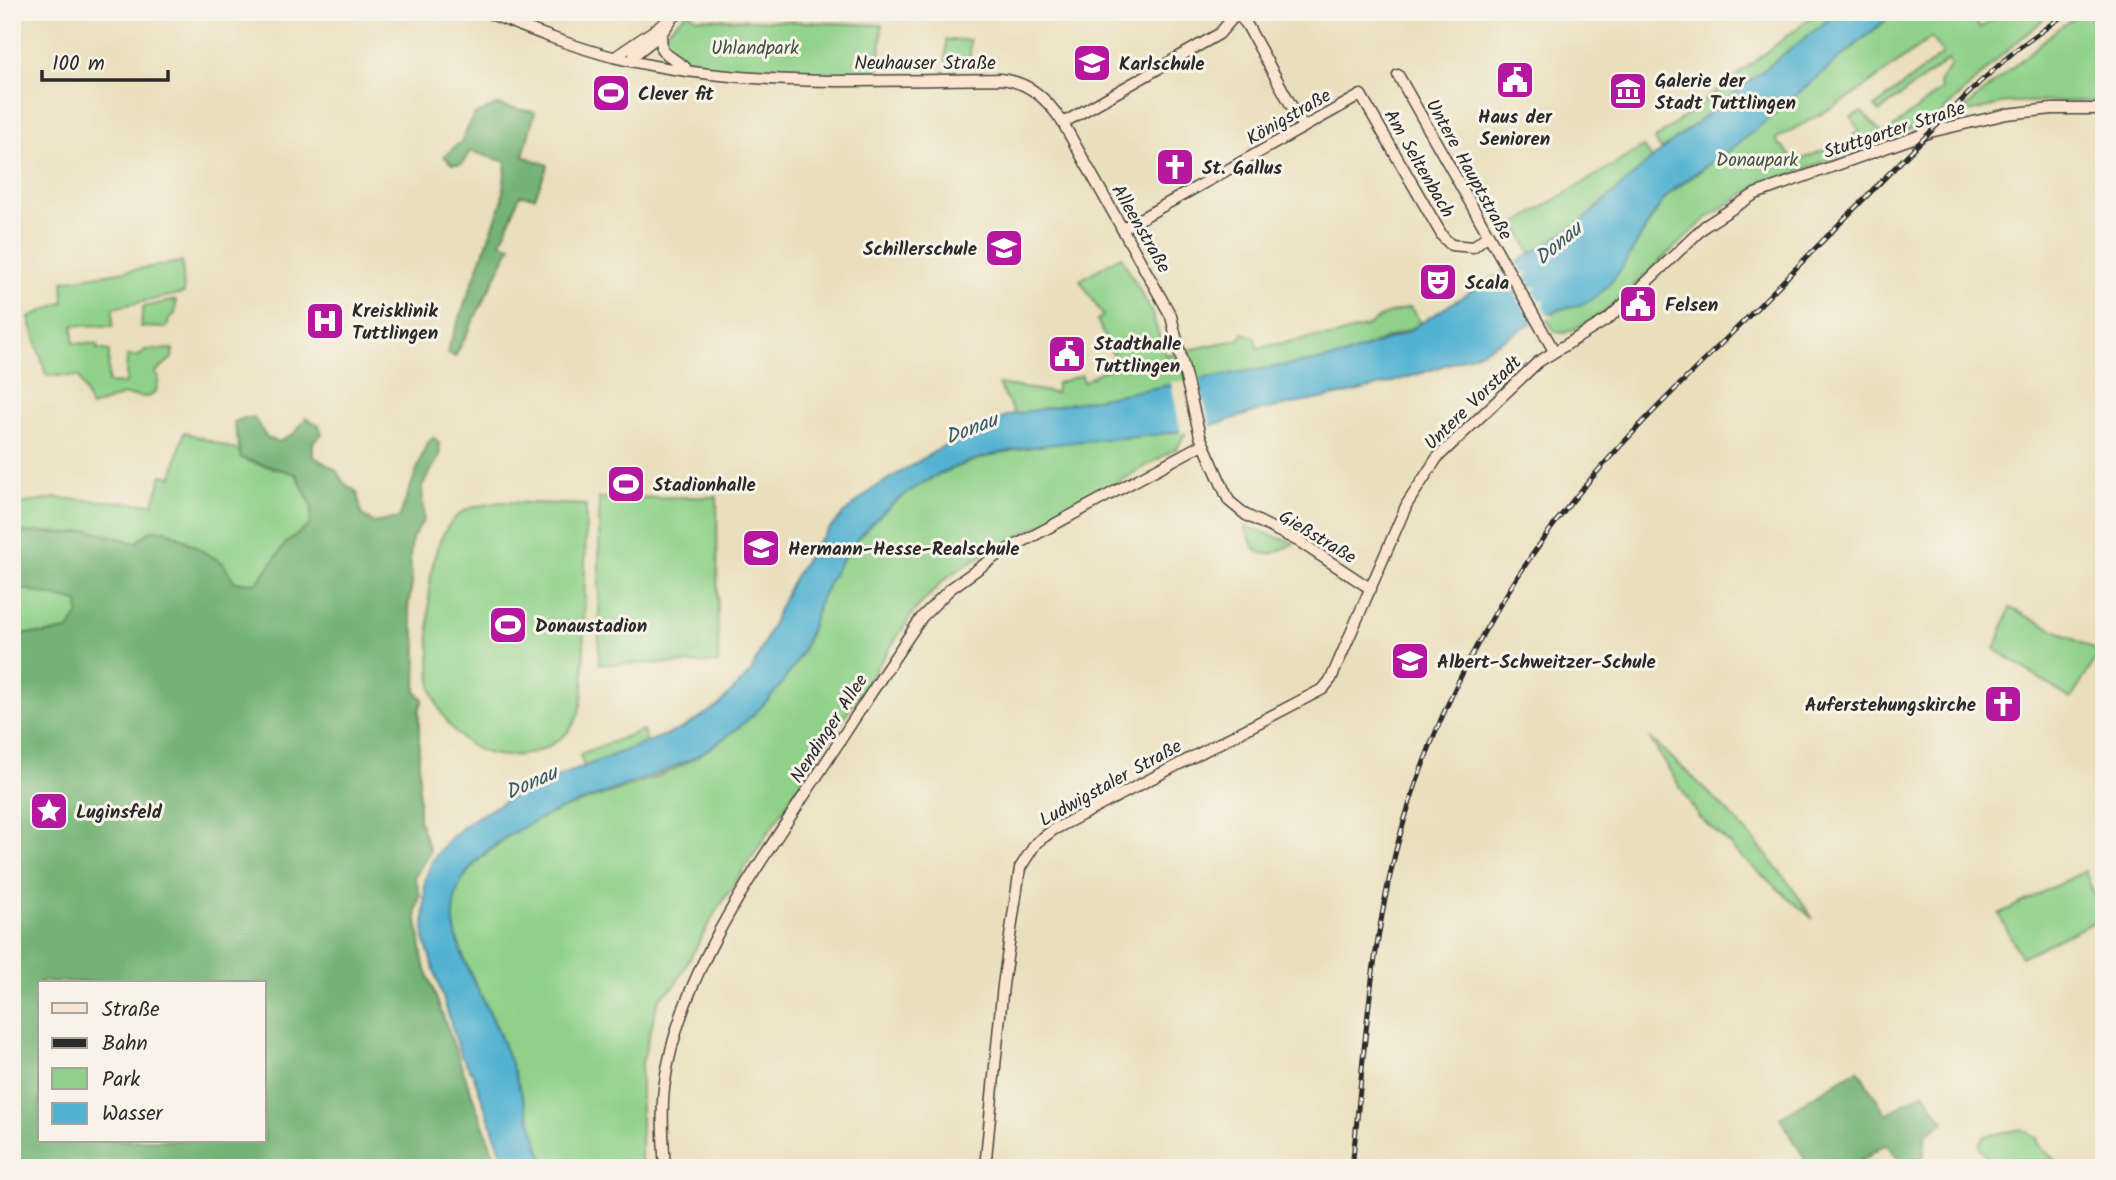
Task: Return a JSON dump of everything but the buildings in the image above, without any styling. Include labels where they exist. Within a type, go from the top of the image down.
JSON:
[{"type":"street","name":"Neuhauser Straße","points":[[486,12],[615,57],[686,69],[794,78],[1011,80],[1039,93],[1063,123]]},
{"type":"street","points":[[615,57],[681,12]]},
{"type":"street","points":[[1063,123],[1219,34],[1238,13],[1303,127]]},
{"type":"street","points":[[633,61],[634,55],[661,34],[671,20]]},
{"type":"street","points":[[661,34],[662,51],[686,69]]},
{"type":"street","name":"Untere Hauptstraße","points":[[1398,75],[1554,351]]},
{"type":"street","name":"Königstraße","points":[[1122,229],[1361,95]]},
{"type":"street","name":"Am Seltenbach","points":[[1361,95],[1443,237],[1451,245],[1473,247],[1488,235]]},
{"type":"street","name":"Stuttgarter Straße","points":[[1583,336],[1608,320],[1705,226],[1755,194],[1957,124],[2052,109],[2104,109]]},
{"type":"street","name":"Alleenstraße","points":[[1063,123],[1171,316],[1203,444],[1229,501],[1246,515]]},
{"type":"street","name":"Untere Vorstadt","points":[[1371,589],[1407,503],[1437,458],[1498,398],[1554,351],[1583,336]]},
{"type":"street","name":"Nendinger Allee","points":[[665,1168],[664,1090],[669,1063],[682,1016],[709,948],[772,846],[922,617],[950,589],[996,556],[1203,444]]},
{"type":"street","name":"Gießstraße","points":[[1246,515],[1300,542],[1371,589]]},
{"type":"street","name":"Ludwigstaler Straße","points":[[985,1168],[1003,985],[1020,868],[1025,857],[1053,830],[1323,689],[1371,589]]},
{"type":"green space","name":"Uhlandpark","points":[[688,12],[696,18],[882,25],[879,76],[752,73],[701,68],[683,63],[663,47],[666,31]]},
{"type":"green space","points":[[1818,12],[1838,12],[1662,150],[1654,140]]},
{"type":"green space","name":"Donaupark","points":[[1896,12],[1960,12],[1967,23],[1974,19],[1980,28],[2003,12],[2052,12],[2003,54],[1935,120],[1754,188],[1708,217],[1603,313],[1575,329],[1564,333],[1555,332],[1546,317],[1566,306],[1580,306],[1624,264],[1665,197],[1728,151]],"holes":[[[1931,38],[1943,54],[1875,107],[1879,112],[1948,60],[1951,65],[1939,83],[1942,89],[1884,135],[1862,112],[1851,117],[1860,132],[1853,134],[1856,141],[1832,155],[1827,149],[1794,162],[1785,148],[1779,145],[1776,139],[1850,98]]]},
{"type":"green space","points":[[2085,12],[2104,12],[2104,101],[2009,102],[1957,115],[2057,29]]},
{"type":"green space","points":[[946,40],[970,40],[970,61],[946,61]]},
{"type":"green space","points":[[496,105],[535,112],[523,156],[548,165],[535,197],[520,195],[501,243],[511,246],[455,357],[447,352],[502,202],[506,162],[470,151],[462,164],[452,164],[444,156],[462,141],[473,116]]},
{"type":"green space","points":[[1643,147],[1652,159],[1581,222],[1532,255],[1515,224]]},
{"type":"green space","points":[[1121,256],[1151,311],[1165,355],[1240,339],[1243,333],[1255,337],[1257,348],[1314,337],[1331,337],[1368,326],[1384,315],[1410,307],[1422,324],[1341,357],[1015,414],[998,384],[1056,393],[1057,383],[1082,375],[1083,382],[1102,371],[1119,367],[1097,320],[1103,316],[1080,280]]},
{"type":"green space","points":[[182,262],[184,293],[113,308],[113,326],[73,325],[73,343],[97,344],[97,349],[109,351],[108,383],[126,384],[127,356],[140,356],[145,350],[173,349],[172,358],[155,373],[159,378],[156,391],[149,397],[123,395],[91,407],[79,377],[46,375],[29,317],[64,302],[63,281]]},
{"type":"green space","points":[[176,300],[175,314],[166,328],[141,327],[143,307]]},
{"type":"green space","points":[[254,418],[267,438],[279,442],[296,432],[306,418],[319,425],[322,434],[313,442],[313,456],[336,470],[344,483],[357,492],[362,515],[374,523],[399,518],[426,445],[433,437],[439,443],[440,455],[422,486],[424,520],[412,538],[410,557],[412,584],[408,607],[417,645],[416,692],[423,699],[419,711],[419,820],[430,851],[415,877],[420,895],[416,912],[423,962],[499,1168],[12,1168],[12,633],[44,634],[69,630],[79,613],[78,602],[20,588],[16,584],[17,532],[73,533],[88,530],[136,543],[152,530],[166,530],[223,563],[235,582],[257,583],[287,542],[310,525],[312,506],[296,474],[241,458],[234,422]]},
{"type":"green space","points":[[1187,430],[1177,448],[1072,509],[970,562],[946,578],[915,610],[715,913],[674,987],[659,998],[641,1067],[641,1168],[546,1168],[505,1047],[467,966],[455,931],[453,914],[456,891],[476,863],[527,823],[670,771],[704,752],[745,720],[771,696],[792,669],[804,647],[830,579],[852,546],[879,516],[910,491],[957,467],[989,456],[1054,443]]},
{"type":"green space","points":[[184,432],[239,451],[241,458],[247,461],[296,474],[312,506],[310,525],[287,542],[257,583],[235,582],[198,548],[163,530],[151,531],[136,543],[88,530],[74,533],[17,532],[13,505],[56,498],[153,504],[162,475],[172,477]]},
{"type":"green space","points":[[717,497],[718,663],[599,664],[599,498]]},
{"type":"green space","name":"Donaustadion","points":[[501,502],[586,505],[583,694],[578,714],[569,731],[546,747],[505,756],[491,754],[470,745],[455,732],[442,714],[431,686],[429,617],[432,567],[439,544],[449,525],[468,509]]},
{"type":"green space","points":[[1245,526],[1294,543],[1276,552],[1263,554],[1253,545]]},
{"type":"green space","points":[[12,584],[78,602],[79,613],[69,630],[44,634],[12,633]]},
{"type":"green space","points":[[2010,608],[2100,652],[2071,699],[1995,649]]},
{"type":"green space","points":[[643,730],[647,742],[584,767],[580,754]]},
{"type":"green space","points":[[1649,737],[1738,822],[1778,869],[1813,919],[1699,817]]},
{"type":"green space","points":[[2085,871],[2103,918],[2021,957],[1999,914]]},
{"type":"green space","points":[[1858,1069],[1886,1114],[1924,1092],[1944,1122],[1926,1134],[1922,1168],[1906,1168],[1886,1144],[1851,1168],[1810,1168],[1780,1117]]},
{"type":"green space","points":[[2022,1129],[2038,1139],[2036,1142],[2063,1168],[1996,1168],[1981,1150],[1980,1143],[1985,1136]]},
{"type":"water","name":"Donau","points":[[1838,12],[1896,12],[1729,151],[1670,193],[1617,274],[1594,298],[1576,307],[1561,309],[1548,315],[1472,355],[1377,386],[1261,411],[1209,426],[1137,437],[1065,443],[994,455],[959,465],[926,481],[879,516],[853,545],[831,577],[804,646],[792,668],[771,697],[744,723],[700,754],[672,768],[562,809],[495,845],[470,868],[456,895],[453,911],[459,947],[505,1048],[546,1168],[507,1168],[473,1074],[461,1055],[424,938],[425,880],[432,861],[447,841],[472,820],[526,789],[681,729],[718,706],[751,672],[790,585],[813,547],[843,514],[874,488],[959,437],[1009,415],[1235,373],[1341,357],[1405,333],[1581,222],[1662,150]]},
{"type":"pier","points":[[1518,265],[1523,273],[1530,272],[1525,277],[1531,287],[1538,286],[1533,291],[1539,301],[1547,300],[1542,306],[1548,315],[1554,315],[1535,327],[1504,274]]},
{"type":"pier","points":[[1198,379],[1211,427],[1181,433],[1171,382]]},
{"type":"railway","points":[[1352,1168],[1375,961],[1399,839],[1429,747],[1492,617],[1545,537],[1616,451],[1979,83],[2017,49],[2068,12]]},
{"type":"place","name":"Karlschule","points":[[1092,63]]},
{"type":"place","name":"Haus der Senioren","points":[[1515,80]]},
{"type":"place","name":"Galerie der Stadt Tuttlingen","points":[[1628,91]]},
{"type":"place","name":"Clever fit","points":[[611,93]]},
{"type":"place","name":"St. Gallus","points":[[1175,167]]},
{"type":"place","name":"Schillerschule","points":[[1004,248]]},
{"type":"place","name":"Scala","points":[[1438,282]]},
{"type":"place","name":"Felsen","points":[[1638,304]]},
{"type":"place","name":"Kreisklinik Tuttlingen","points":[[325,321]]},
{"type":"place","name":"Stadthalle Tuttlingen","points":[[1067,354]]},
{"type":"place","name":"Stadionhalle","points":[[626,484]]},
{"type":"place","name":"Hermann-Hesse-Realschule","points":[[761,548]]},
{"type":"place","name":"Donaustadion","points":[[508,625]]},
{"type":"place","name":"Albert-Schweitzer-Schule","points":[[1410,661]]},
{"type":"place","name":"Auferstehungskirche","points":[[2003,704]]},
{"type":"place","name":"Luginsfeld","points":[[49,811]]}]
